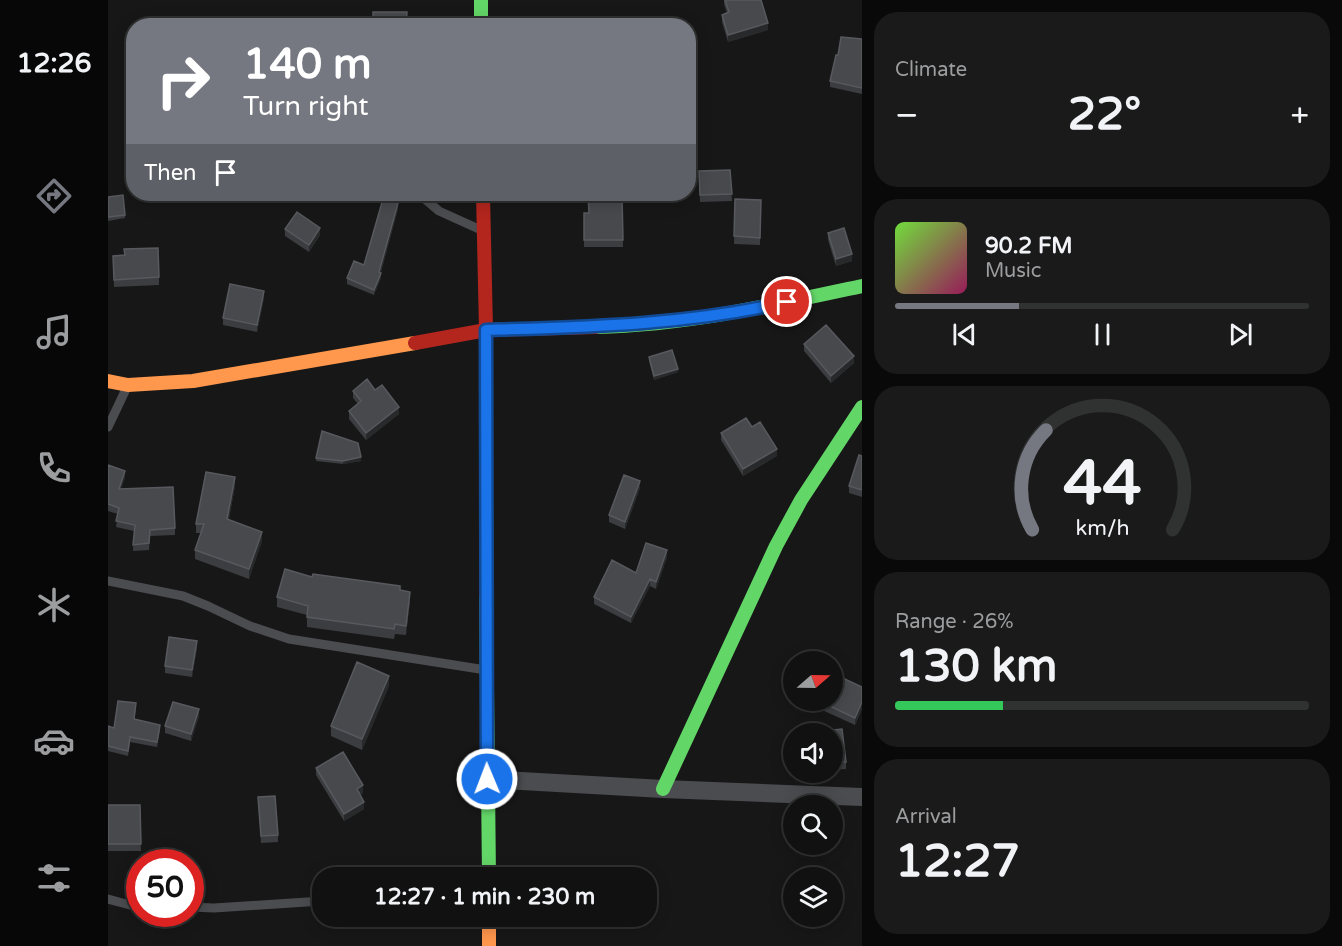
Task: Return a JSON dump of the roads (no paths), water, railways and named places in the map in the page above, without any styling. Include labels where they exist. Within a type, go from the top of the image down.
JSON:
[{"type":"street","points":[[481,0],[481,18]]},
{"type":"street","points":[[483,201],[486,330],[489,867]]},
{"type":"street","points":[[108,381],[128,385],[193,381],[486,330],[603,327],[697,319],[752,310],[862,286]]},
{"type":"street","points":[[663,789],[776,546],[801,500],[862,407]]},
{"type":"street","points":[[487,779],[862,797]]},
{"type":"street","points":[[489,927],[489,946]]},
{"type":"lane","points":[[427,201],[440,211],[483,231]]},
{"type":"lane","points":[[108,427],[128,385]]},
{"type":"lane","points":[[108,580],[183,596],[250,626],[289,639],[486,670]]},
{"type":"lane","points":[[108,899],[126,904]]},
{"type":"lane","points":[[204,908],[312,902]]}]
